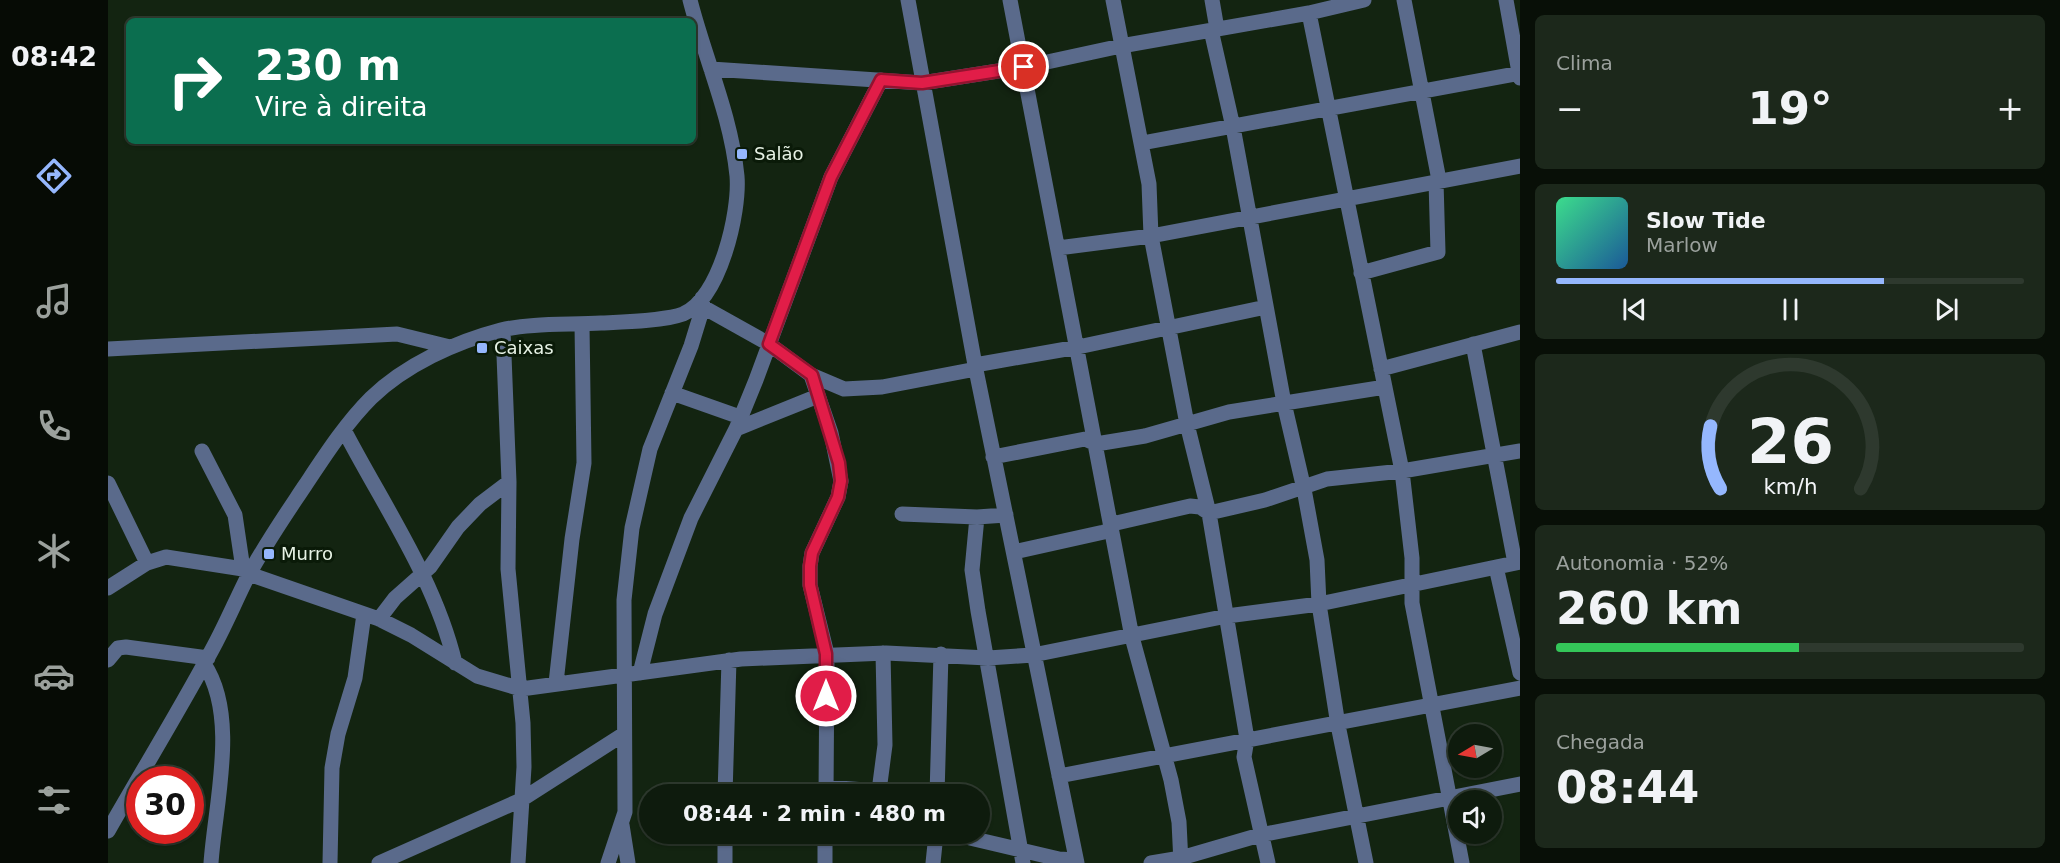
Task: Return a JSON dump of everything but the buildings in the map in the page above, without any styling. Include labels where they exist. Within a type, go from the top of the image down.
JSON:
[{"type":"street","points":[[690,0],[695,18]]},
{"type":"street","points":[[908,0],[993,457],[1077,861],[1023,856],[985,844]]},
{"type":"street","points":[[1010,0],[1132,636],[1171,780],[1179,822],[1181,860]]},
{"type":"street","points":[[1113,0],[1142,143],[1151,202],[1151,236],[1168,328],[1187,424],[1209,513],[1227,616],[1247,739],[1244,757],[1268,863]]},
{"type":"street","points":[[1212,0],[1214,29],[1266,307],[1317,560],[1319,604],[1338,725],[1366,863]]},
{"type":"street","points":[[711,69],[922,83],[1024,67],[1121,46],[1309,13],[1334,3],[1364,0]]},
{"type":"street","points":[[1361,273],[1438,252],[1437,180],[1423,89],[1404,0]]},
{"type":"street","points":[[1142,143],[1423,89],[1520,74],[1506,0]]},
{"type":"street","points":[[1309,13],[1402,471],[1414,585],[1412,603],[1448,790]]},
{"type":"street","points":[[608,863],[625,812],[624,600],[632,528],[650,449],[672,393],[702,303],[725,252],[736,211],[737,179],[732,144],[696,20]]},
{"type":"street","points":[[640,674],[655,614],[691,518],[738,423],[831,177],[881,80]]},
{"type":"street","points":[[1058,248],[1151,236],[1520,166]]},
{"type":"street","points":[[108,831],[206,661],[246,572],[344,430],[372,398],[388,384],[450,347],[503,330],[582,325],[682,314],[702,303]]},
{"type":"street","points":[[702,303],[769,344],[812,375],[844,389],[859,390],[1266,307]]},
{"type":"street","points":[[556,683],[572,539],[584,463],[582,325]]},
{"type":"street","points":[[503,330],[509,482],[508,569],[521,689],[524,767],[518,863]]},
{"type":"street","points":[[1381,369],[1520,332]]},
{"type":"street","points":[[108,349],[397,334],[450,347]]},
{"type":"street","points":[[108,588],[147,563],[166,557],[246,572],[379,619],[411,635],[477,676],[521,689],[729,660],[882,653],[988,658],[1033,656],[1227,616],[1319,604],[1517,562],[1473,344]]},
{"type":"street","points":[[812,375],[831,433],[841,481],[838,497],[812,553],[810,566],[812,595],[826,654],[826,784]]},
{"type":"street","points":[[993,457],[1085,439],[1096,444],[1168,431],[1229,412],[1385,387]]},
{"type":"street","points":[[672,393],[738,423],[818,396]]},
{"type":"street","points":[[344,430],[421,574],[444,626],[455,663]]},
{"type":"street","points":[[202,451],[235,515],[246,572]]},
{"type":"street","points":[[1112,524],[1190,506],[1200,507],[1209,513],[1304,489],[1327,479],[1402,471],[1520,451]]},
{"type":"street","points":[[379,619],[395,598],[421,574],[480,504],[509,482]]},
{"type":"street","points":[[108,483],[147,563]]},
{"type":"street","points":[[902,514],[977,517],[1006,515]]},
{"type":"street","points":[[977,517],[972,570],[1023,856]]},
{"type":"street","points":[[1014,552],[1104,532],[1109,530],[1112,524]]},
{"type":"street","points":[[1496,567],[1520,673]]},
{"type":"street","points":[[330,863],[329,801],[332,768],[338,734],[355,678],[364,614]]},
{"type":"street","points":[[108,660],[118,648],[126,647],[206,661]]},
{"type":"street","points":[[880,784],[885,745],[882,653]]},
{"type":"street","points":[[937,784],[941,654]]},
{"type":"street","points":[[726,784],[729,660]]},
{"type":"street","points":[[206,661],[216,685],[222,741],[221,778],[211,863]]},
{"type":"street","points":[[1059,776],[1247,739],[1338,725],[1520,688]]},
{"type":"street","points":[[380,863],[521,800],[624,734]]},
{"type":"street","points":[[1490,790],[1520,784]]},
{"type":"street","points":[[1152,863],[1181,860],[1260,835],[1448,798]]},
{"type":"street","points":[[622,825],[628,863]]},
{"type":"street","points":[[725,844],[725,863]]},
{"type":"street","points":[[825,844],[825,863]]},
{"type":"street","points":[[933,863],[935,844]]},
{"type":"street","points":[[1458,844],[1462,863]]},
{"type":"place","name":"Salão","points":[[742,154]]},
{"type":"place","name":"Caixas","points":[[482,348]]},
{"type":"place","name":"Murro","points":[[269,554]]},
{"type":"route","points":[[826,696],[826,654],[810,585],[810,566],[812,553],[838,497],[841,481],[839,463],[812,375],[769,344],[803,259],[831,177],[881,80],[922,83],[1024,67]]}]
